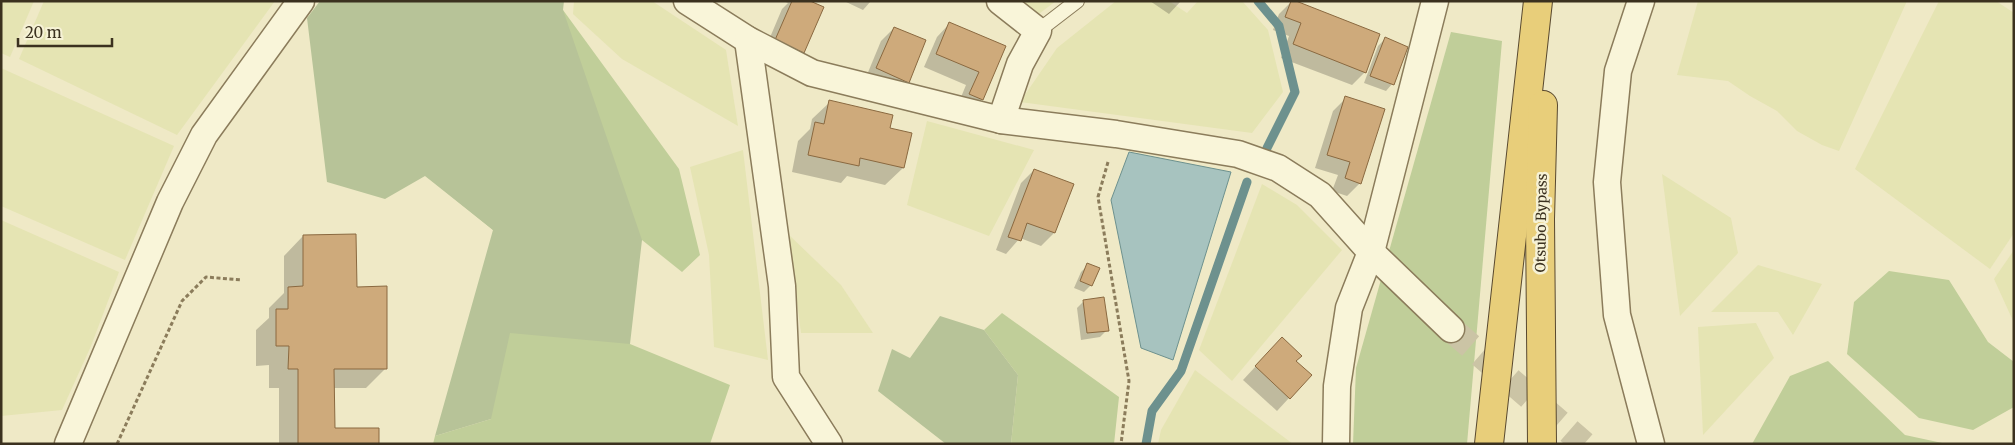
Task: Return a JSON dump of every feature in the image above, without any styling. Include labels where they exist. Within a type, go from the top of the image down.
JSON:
[{"type":"highway","points":[[1489,444],[1538,1]]},
{"type":"highway","name":"Otsubo Bypass","points":[[1542,444],[1540,219],[1546,1]]},
{"type":"street","points":[[68,444],[170,202],[204,135],[301,1]]},
{"type":"street","points":[[687,1],[748,40],[812,74],[1001,120],[1116,134],[1238,154],[1278,168],[1320,195],[1371,252],[1451,329]]},
{"type":"street","points":[[1000,1],[1038,31],[1020,64],[1001,120]]},
{"type":"street","points":[[1336,444],[1337,386],[1349,308],[1371,252],[1435,1]]},
{"type":"street","points":[[1641,1],[1618,71],[1607,182],[1617,315],[1651,444]]},
{"type":"street","points":[[748,40],[782,286],[786,377],[829,444]]},
{"type":"lane","points":[[1038,31],[1076,1]]},
{"type":"path","points":[[1116,134],[1098,197],[1129,381],[1121,444]]},
{"type":"path","points":[[117,444],[182,301],[206,277],[242,280]]},
{"type":"green space","points":[[1,1],[34,1],[10,57],[1,53]]},
{"type":"green space","points":[[44,1],[275,1],[177,135],[19,59]]},
{"type":"green space","points":[[320,1],[564,1],[563,10],[642,240],[630,344],[510,333],[491,419],[435,436],[493,230],[425,176],[385,199],[327,182],[307,18]]},
{"type":"green space","points":[[574,1],[652,1],[726,50],[738,126],[622,59],[573,14]]},
{"type":"green space","points":[[1020,1],[1056,1],[1036,16]]},
{"type":"green space","points":[[1116,1],[1169,1],[1187,13],[1198,1],[1242,1],[1268,30],[1283,92],[1252,133],[1020,102],[1057,48]]},
{"type":"green space","points":[[1698,1],[1907,1],[1839,151],[1822,145],[1797,131],[1777,111],[1728,81],[1677,75]]},
{"type":"green space","points":[[1939,1],[1996,1],[2014,13],[2014,233],[1990,269],[1855,169]]},
{"type":"green space","points":[[563,10],[679,169],[700,255],[682,272],[642,240],[589,279],[630,344],[730,385],[710,444],[433,444],[435,436],[491,419],[493,230],[425,175]]},
{"type":"green space","points":[[1451,32],[1502,41],[1467,444],[1353,444],[1356,368]]},
{"type":"green space","points":[[1,68],[174,146],[125,260],[1,206]]},
{"type":"green space","points":[[927,121],[1034,150],[989,236],[907,205]]},
{"type":"green space","points":[[743,150],[768,360],[714,347],[709,255],[690,167]]},
{"type":"green space","points":[[1662,174],[1731,218],[1738,253],[1680,316]]},
{"type":"green space","points":[[1262,184],[1297,205],[1342,250],[1232,381],[1199,350]]},
{"type":"green space","points":[[1,220],[119,272],[91,346],[62,410],[1,416]]},
{"type":"green space","points":[[788,234],[841,285],[873,333],[801,333]]},
{"type":"green space","points":[[2014,250],[2014,323],[1994,279]]},
{"type":"green space","points":[[1758,265],[1822,284],[1793,335],[1778,312],[1711,312]]},
{"type":"green space","points":[[1889,271],[1949,280],[1988,342],[2014,362],[2014,407],[1973,430],[1919,418],[1847,354],[1854,302]]},
{"type":"green space","points":[[1002,313],[1119,397],[1114,444],[1011,444],[1018,375],[984,330]]},
{"type":"green space","points":[[940,316],[984,330],[1018,375],[1011,444],[946,444],[878,391],[892,349],[910,358]]},
{"type":"green space","points":[[1756,323],[1774,358],[1703,435],[1698,327]]},
{"type":"green space","points":[[1828,361],[1905,435],[1947,444],[1752,444],[1790,376]]},
{"type":"green space","points":[[1195,370],[1293,444],[1158,444],[1161,430]]},
{"type":"water","points":[[1129,152],[1231,172],[1173,360],[1141,348],[1111,200]]},
{"type":"building","points":[[792,1],[810,1],[824,7],[804,53],[775,40]]},
{"type":"building","points":[[1291,1],[1296,1],[1380,34],[1366,73],[1293,44],[1301,23],[1285,17]]},
{"type":"building","points":[[949,22],[1006,46],[983,100],[969,94],[979,72],[936,54]]},
{"type":"building","points":[[894,27],[926,40],[909,83],[876,68]]},
{"type":"building","points":[[1385,37],[1408,47],[1394,85],[1370,76]]},
{"type":"building","points":[[1345,96],[1385,109],[1361,184],[1345,178],[1350,162],[1327,155]]},
{"type":"building","points":[[829,100],[893,115],[890,128],[912,133],[904,168],[860,158],[859,166],[808,155],[815,122],[824,124]]},
{"type":"building","points":[[1034,169],[1074,184],[1055,233],[1027,223],[1021,241],[1008,237]]},
{"type":"building","points":[[356,234],[357,287],[387,286],[387,369],[334,369],[335,428],[379,428],[379,444],[298,444],[298,369],[288,369],[289,346],[276,346],[276,309],[288,309],[288,287],[303,286],[303,235]]},
{"type":"building","points":[[1087,263],[1100,268],[1092,286],[1080,281]]},
{"type":"building","points":[[1104,297],[1109,331],[1087,333],[1083,300]]},
{"type":"building","points":[[1282,337],[1302,356],[1296,361],[1312,375],[1290,399],[1255,366]]},
{"type":"waterway","points":[[1258,1],[1279,26],[1295,92],[1267,148]]},
{"type":"waterway","points":[[1146,444],[1152,411],[1181,371],[1247,182]]},
{"type":"tunnel","points":[[1451,329],[1584,444]]}]
